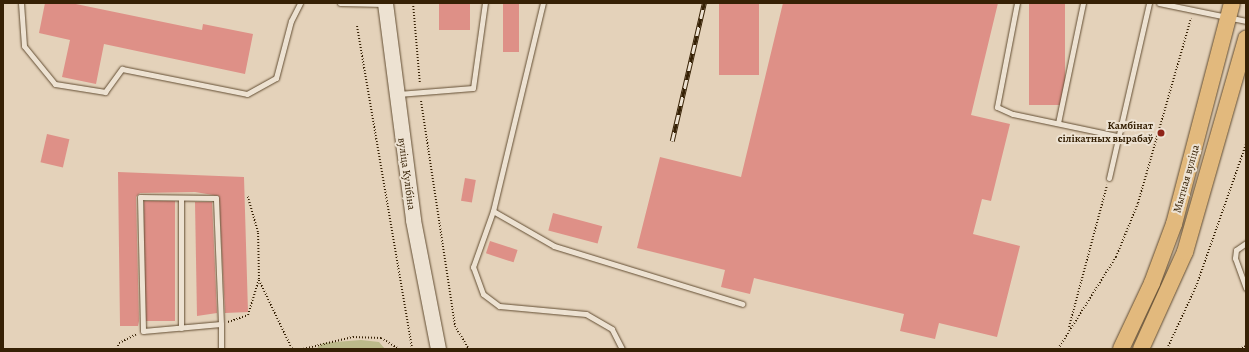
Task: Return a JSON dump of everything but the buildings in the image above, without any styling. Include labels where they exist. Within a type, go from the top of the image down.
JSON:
[{"type":"main road","name":"вуліца Кулібіна","points":[[385,4],[395,94],[437,347]]},
{"type":"main road","name":"Мытная вуліца","points":[[1121,349],[1152,283],[1174,224],[1198,142],[1230,10]]},
{"type":"main road","name":"Мытная вуліца","points":[[1141,349],[1185,252],[1246,39]]},
{"type":"lane","points":[[21,3],[24,46],[55,84],[105,92],[122,69],[247,94],[276,78],[291,20],[300,3]]},
{"type":"lane","points":[[340,3],[385,4]]},
{"type":"lane","points":[[395,94],[473,88],[485,3]]},
{"type":"lane","points":[[543,3],[493,211],[473,268],[483,294],[499,306],[586,314],[612,329],[622,349]]},
{"type":"lane","points":[[1017,3],[997,107],[1013,114],[1117,136]]},
{"type":"lane","points":[[1058,123],[1082,3]]},
{"type":"lane","points":[[1109,178],[1117,136],[1149,3]]},
{"type":"lane","points":[[1159,3],[1193,10],[1230,10],[1246,21]]},
{"type":"lane","points":[[221,324],[143,331],[140,197],[216,198],[221,324],[221,349]]},
{"type":"lane","points":[[181,198],[181,328]]},
{"type":"lane","points":[[493,211],[554,246],[742,304]]},
{"type":"lane","points":[[1246,243],[1236,250],[1235,258],[1246,288]]},
{"type":"path","points":[[414,3],[420,93],[455,326],[469,349]]},
{"type":"path","points":[[1058,349],[1069,329],[1116,257],[1138,203],[1193,10]]},
{"type":"path","points":[[357,26],[411,348]]},
{"type":"path","points":[[1167,349],[1197,284],[1246,144]]},
{"type":"path","points":[[1069,329],[1109,178]]},
{"type":"path","points":[[221,324],[248,315],[259,279],[258,232],[248,196]]},
{"type":"path","points":[[259,279],[292,349]]},
{"type":"path","points":[[117,349],[119,343],[143,331]]},
{"type":"path","points":[[303,349],[353,337],[381,338],[399,349]]},
{"type":"path","points":[[1238,349],[1246,346]]},
{"type":"shaded area","points":[[361,340],[379,342],[385,349],[316,349],[323,343]]},
{"type":"railway","points":[[672,141],[704,3]]},
{"type":"place","name":"Камбінат сілікатных вырабаў","points":[[1161,133]]}]
